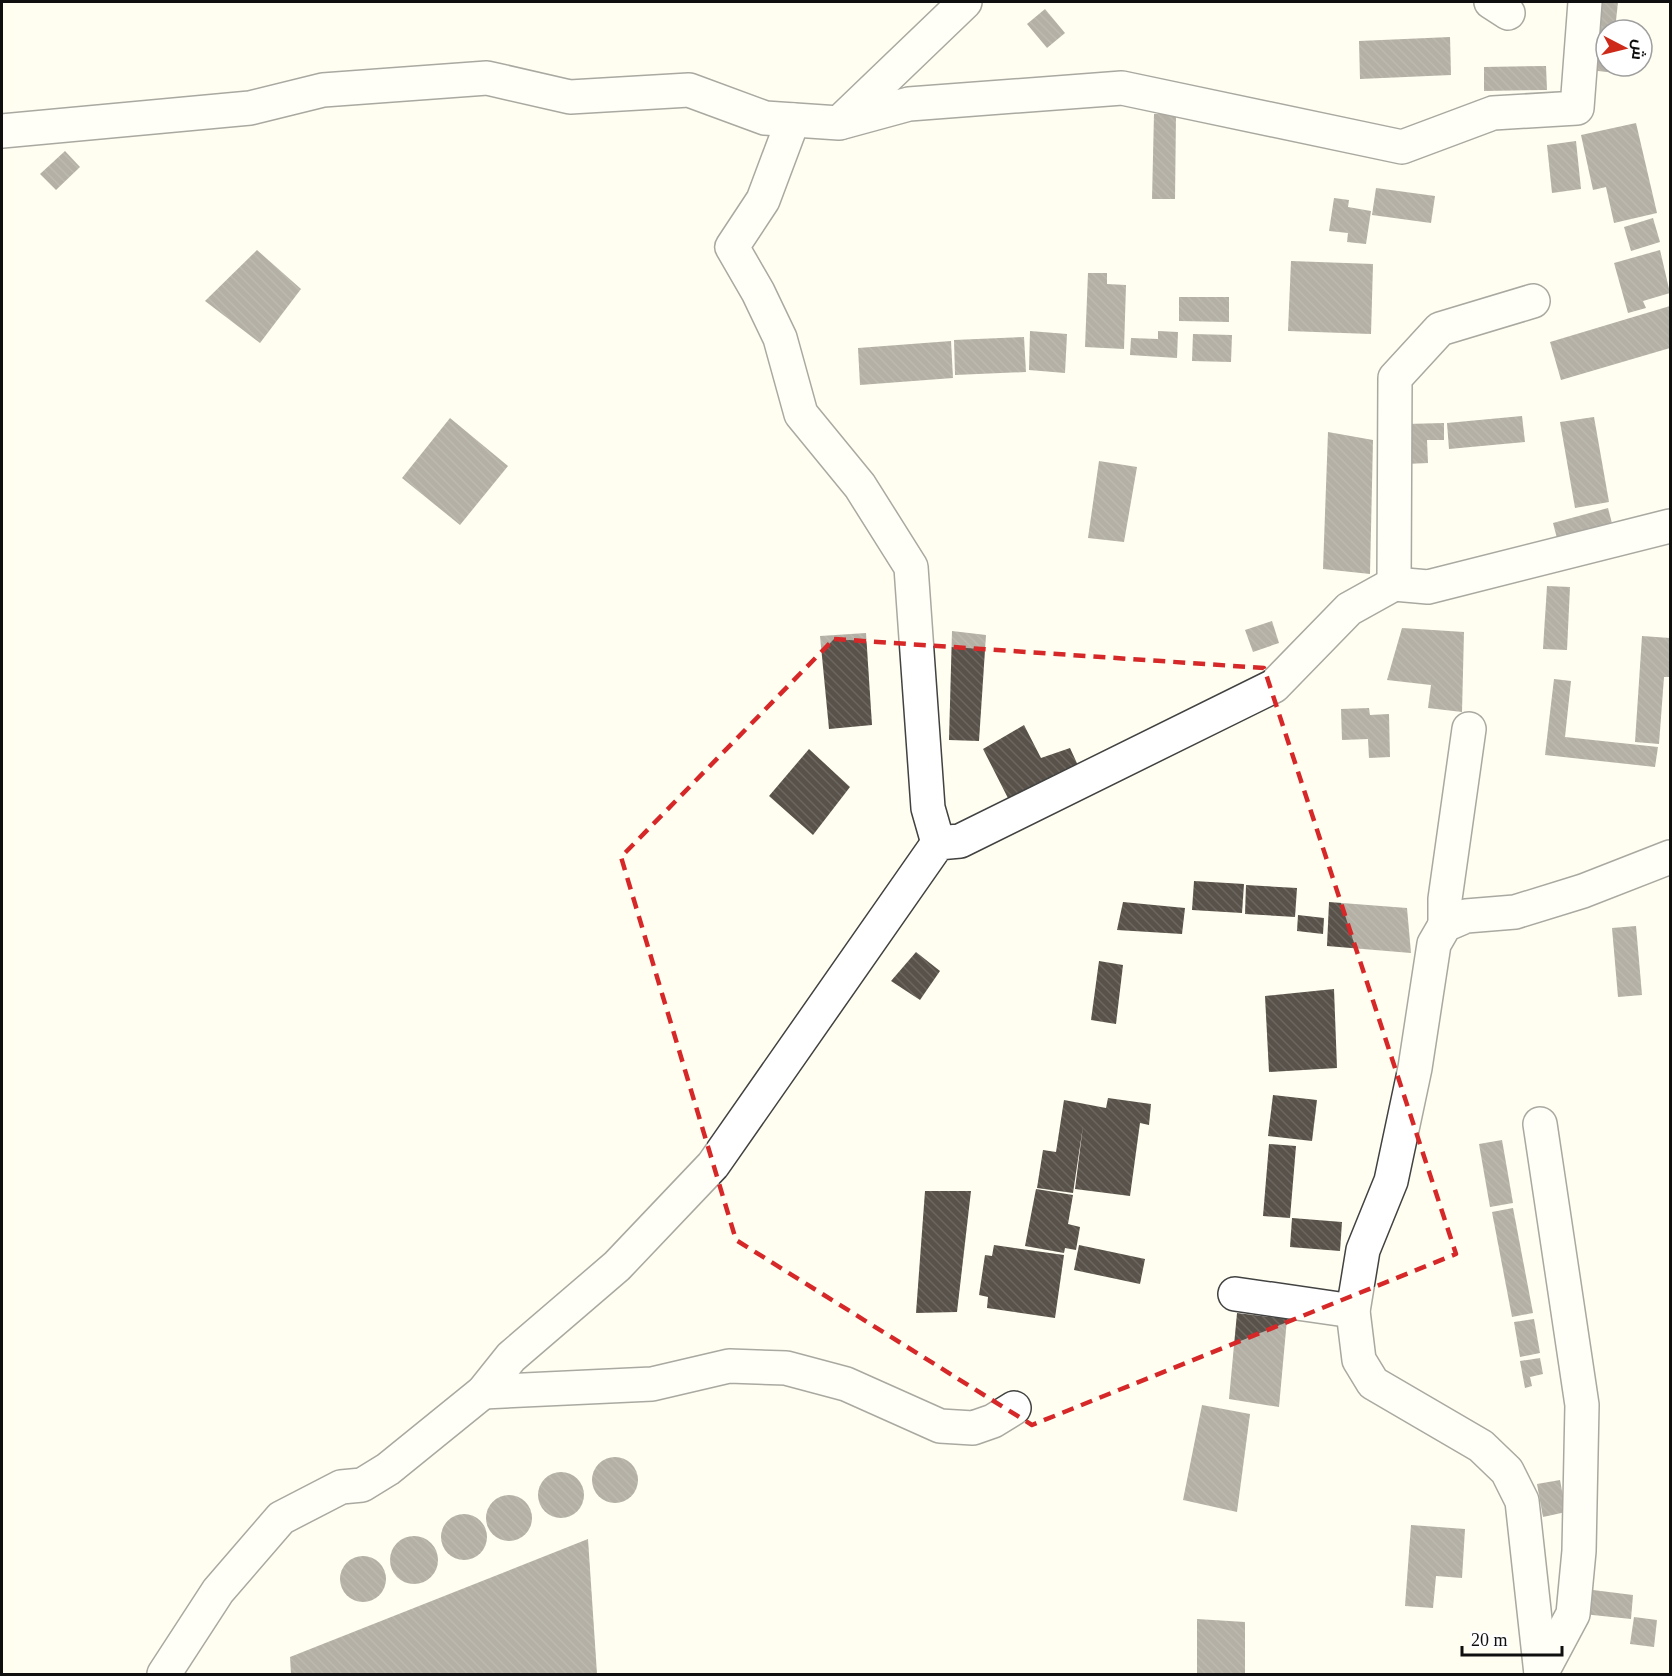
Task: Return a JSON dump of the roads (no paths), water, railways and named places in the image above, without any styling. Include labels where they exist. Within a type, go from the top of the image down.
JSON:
[{"type":"street","points":[[839,123],[965,2]]},
{"type":"street","points":[[2,130],[250,108],[323,90],[487,78],[570,97],[689,90],[765,118],[839,123],[909,104],[1122,88],[1402,147],[1493,113],[1577,108],[1585,2]]},
{"type":"street","points":[[793,120],[763,200],[732,247],[758,292],[780,338],[801,414],[860,486],[911,567],[928,808],[938,843]]},
{"type":"street","points":[[1394,584],[1395,378],[1440,329],[1533,302]]},
{"type":"street","points":[[164,1674],[218,1591],[281,1518],[341,1487],[362,1485],[388,1469],[483,1392],[511,1357],[617,1266],[713,1165],[938,843],[960,841],[1274,686],[1348,609],[1394,584],[1428,587],[1671,526]]},
{"type":"street","points":[[1469,729],[1445,899],[1445,925],[1434,944],[1415,1068],[1391,1181],[1363,1250],[1353,1311],[1359,1360],[1373,1383],[1481,1446],[1507,1471],[1522,1501],[1541,1674]]},
{"type":"street","points":[[1445,925],[1466,916],[1515,912],[1583,891],[1671,857]]},
{"type":"street","points":[[1540,1124],[1582,1406],[1579,1551],[1573,1614],[1541,1674]]},
{"type":"street","points":[[1235,1294],[1353,1311]]},
{"type":"street","points":[[483,1392],[652,1384],[729,1366],[741,1366],[786,1368],[846,1384],[940,1425],[973,1428],[993,1421],[1014,1408]]}]
